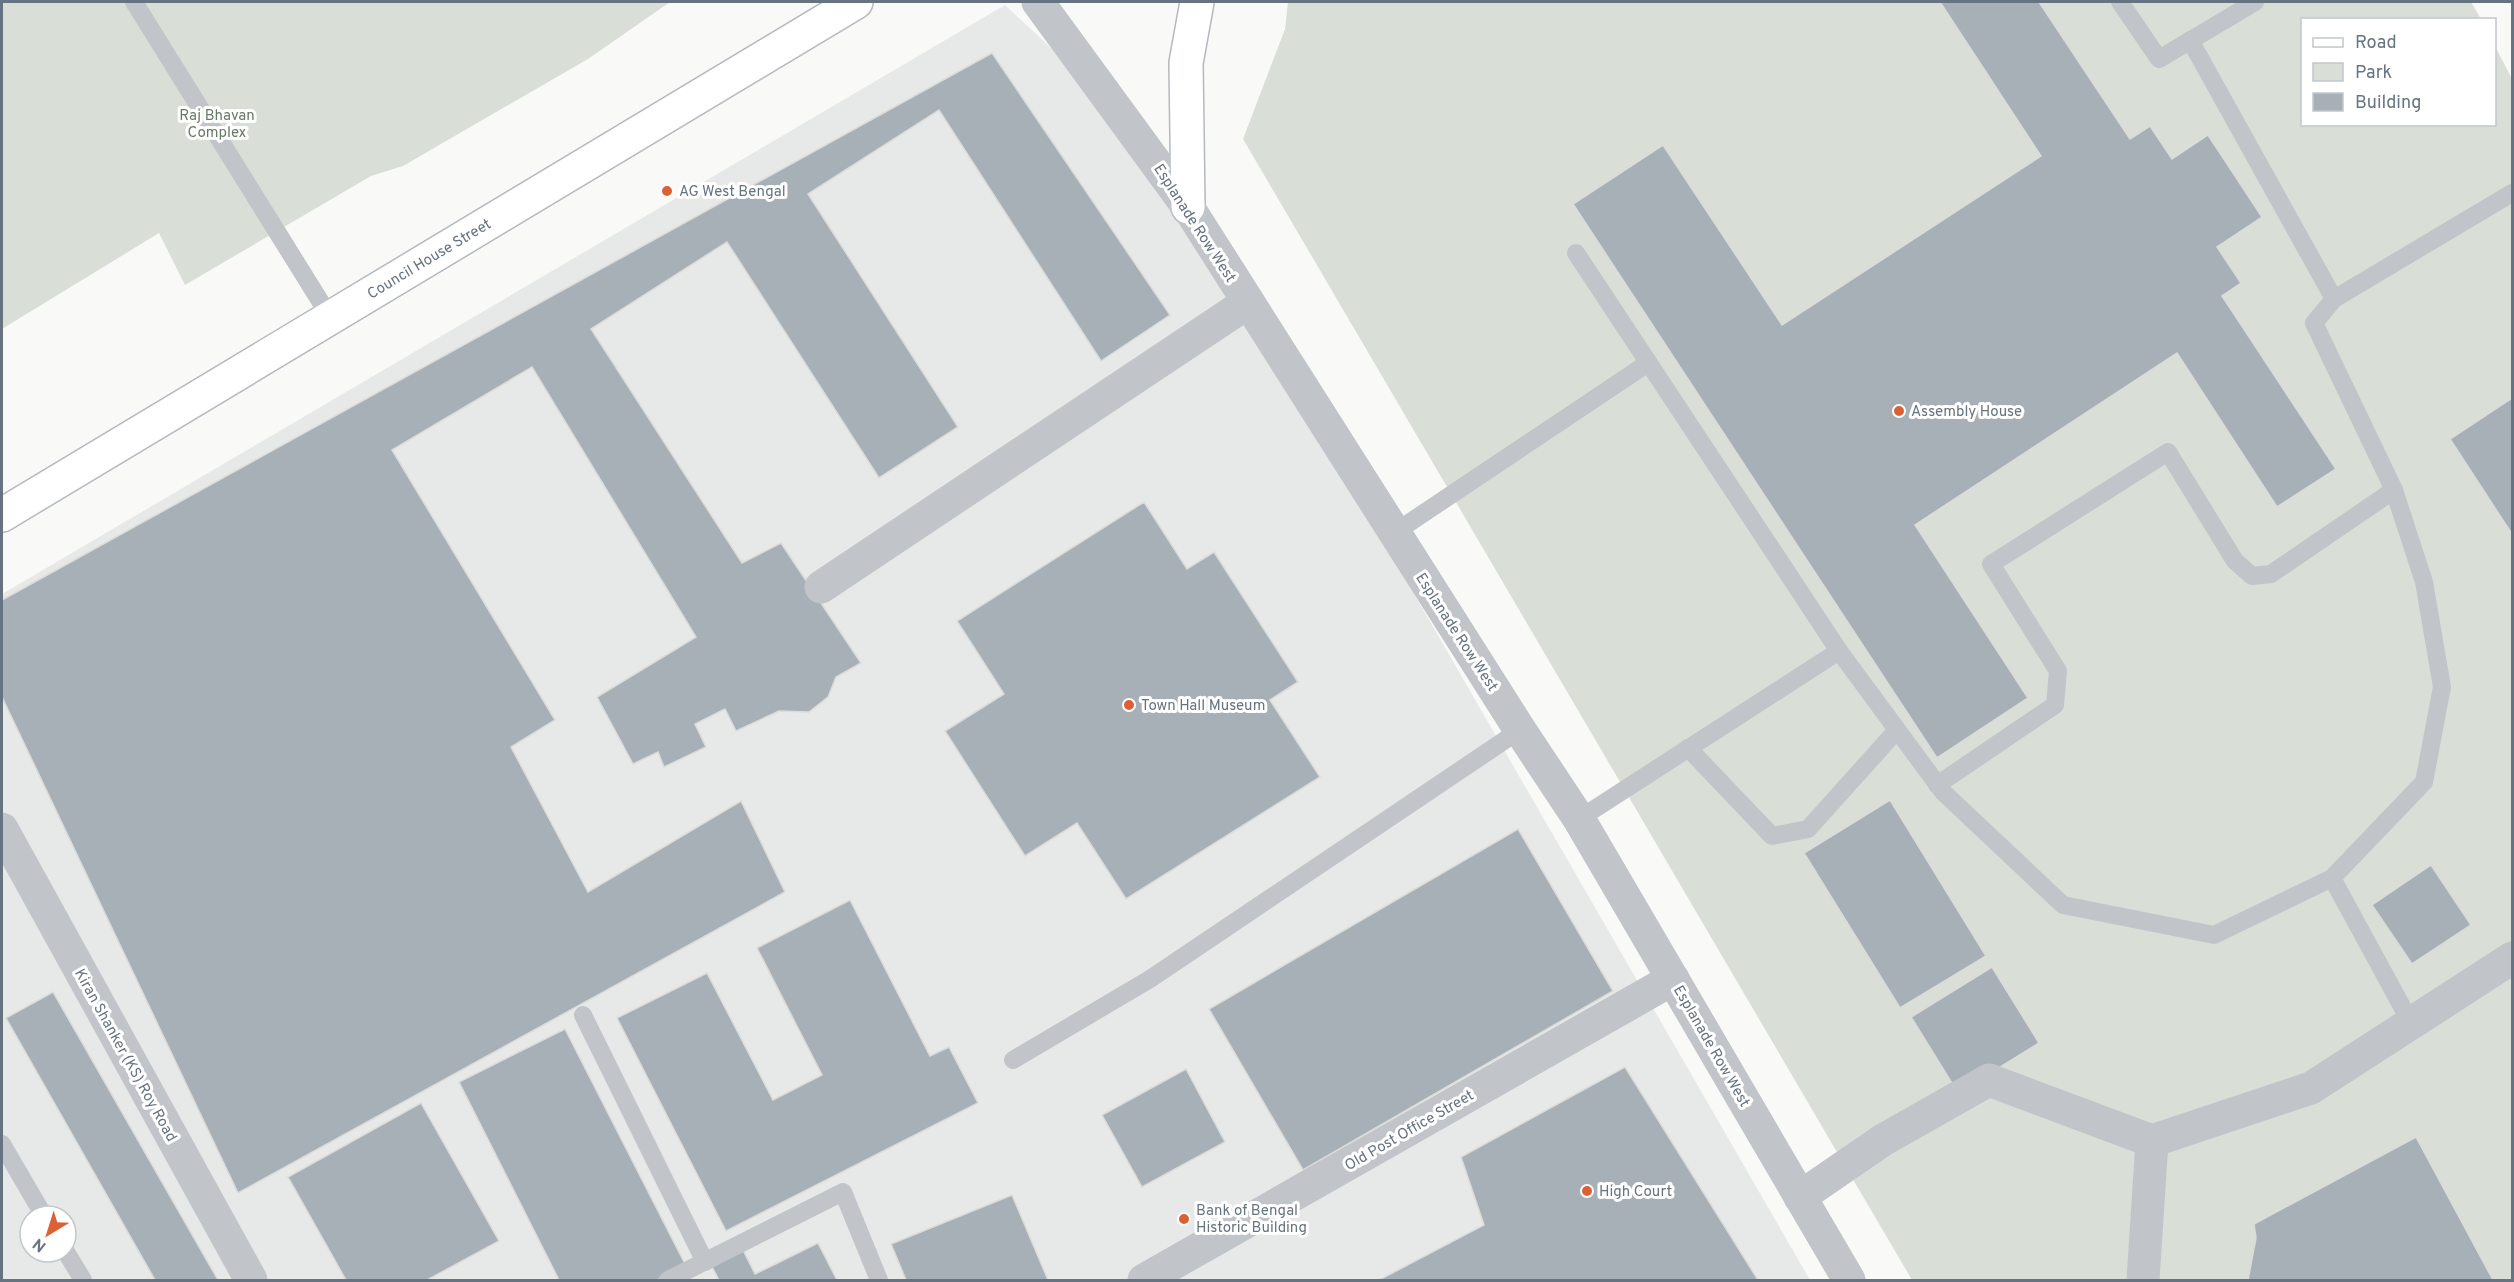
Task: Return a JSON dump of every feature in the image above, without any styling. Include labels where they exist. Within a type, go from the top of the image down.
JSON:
[{"type":"main road","name":"Council House Street","points":[[2,515],[856,2]]},
{"type":"main road","points":[[1188,207],[1186,63],[1197,2]]},
{"type":"street","name":"Esplanade Row West","points":[[1038,2],[1188,207],[1247,303],[1579,819],[1849,1281]]},
{"type":"street","points":[[821,587],[1247,303]]},
{"type":"street","name":"Kiran Shanker (KS) Roy Road","points":[[2,829],[252,1281]]},
{"type":"street","points":[[1800,1197],[1883,1140],[1989,1080],[2152,1141],[2311,1088],[2512,958]]},
{"type":"street","name":"Old Post Office Street","points":[[1144,1281],[1673,979]]},
{"type":"street","points":[[2143,1281],[2152,1141]]},
{"type":"lane","points":[[134,2],[330,317]]},
{"type":"lane","points":[[2120,2],[2159,59],[2255,2]]},
{"type":"lane","points":[[2190,40],[2334,299]]},
{"type":"lane","points":[[1576,254],[1839,651],[1942,792],[2063,905],[2214,935],[2332,878],[2424,782],[2442,687],[2424,582],[2394,490],[2314,323],[2334,299],[2512,193]]},
{"type":"lane","points":[[1394,533],[1648,363]]},
{"type":"lane","points":[[1937,785],[2055,705],[2058,671],[1991,564],[2168,452],[2235,561],[2252,576],[2271,574],[2394,490]]},
{"type":"lane","points":[[1579,819],[1839,651]]},
{"type":"lane","points":[[1013,1060],[1150,979],[1520,730]]},
{"type":"lane","points":[[1688,748],[1772,836],[1808,829],[1897,730]]},
{"type":"lane","points":[[2332,878],[2411,1023]]},
{"type":"lane","points":[[583,1015],[705,1262]]},
{"type":"lane","points":[[2,1144],[38,1204]]},
{"type":"lane","points":[[668,1281],[843,1192],[879,1281]]},
{"type":"lane","points":[[73,1264],[83,1281]]},
{"type":"shaded area","points":[[1005,5],[1155,145],[1810,1280],[2,1280],[2,594]]},
{"type":"green space","name":"Raj Bhavan Complex","points":[[2,2],[670,2],[588,59],[403,166],[371,176],[185,285],[159,233],[2,329]]},
{"type":"green space","points":[[1288,2],[2471,2],[2480,18],[2301,18],[2301,126],[2496,126],[2496,48],[2512,79],[2512,1280],[1912,1280],[1243,139],[1285,29]]},
{"type":"building","name":"Assembly House","points":[[1940,2],[2039,2],[2130,139],[2150,126],[2172,159],[2208,135],[2262,217],[2217,247],[2241,283],[2222,296],[2336,469],[2277,507],[2177,353],[1915,525],[2028,698],[1937,758],[1573,204],[1663,145],[1782,325],[2041,156]]},
{"type":"building","points":[[992,53],[1170,315],[1101,361],[939,110],[808,194],[958,427],[879,478],[727,242],[591,329],[742,563],[781,543],[861,663],[836,677],[828,697],[809,712],[779,711],[736,731],[725,709],[695,724],[706,747],[664,767],[658,752],[633,764],[597,697],[696,637],[532,367],[392,450],[555,720],[511,747],[588,892],[741,801],[785,892],[238,1193],[2,697],[2,600]]},
{"type":"building","points":[[2512,398],[2512,534],[2450,439]]},
{"type":"building","points":[[1144,502],[1187,569],[1214,552],[1298,682],[1270,700],[1320,777],[1126,899],[1077,823],[1025,856],[945,731],[1004,694],[957,621]]},
{"type":"building","points":[[1890,800],[1986,956],[1900,1008],[1804,853]]},
{"type":"building","points":[[1518,829],[1613,991],[1303,1170],[1209,1009]]},
{"type":"building","points":[[2431,865],[2471,925],[2412,964],[2372,905]]},
{"type":"building","points":[[850,900],[930,1056],[949,1047],[978,1103],[726,1231],[617,1018],[707,973],[773,1100],[822,1075],[757,948]]},
{"type":"building","points":[[1992,967],[2039,1043],[1958,1093],[1911,1017]]},
{"type":"building","points":[[53,992],[218,1280],[155,1280],[6,1018]]},
{"type":"building","points":[[565,1029],[686,1266],[657,1280],[559,1280],[459,1082]]},
{"type":"building","name":"High Court","points":[[1625,1067],[1758,1280],[1379,1280],[1484,1225],[1461,1157]]},
{"type":"building","points":[[1186,1069],[1225,1142],[1142,1187],[1102,1115]]},
{"type":"building","points":[[421,1103],[499,1241],[427,1280],[346,1280],[288,1177]]},
{"type":"building","points":[[2416,1137],[2493,1280],[2248,1280],[2256,1238],[2254,1224]]},
{"type":"building","points":[[1012,1195],[1048,1280],[906,1280],[891,1244]]},
{"type":"building","points":[[818,1243],[837,1280],[719,1280],[711,1265],[743,1250],[755,1274]]},
{"type":"place","name":"AG West Bengal","points":[[667,191]]},
{"type":"place","name":"Assembly House","points":[[1899,411]]},
{"type":"place","name":"Town Hall Museum","points":[[1129,705]]},
{"type":"place","name":"High Court","points":[[1587,1191]]},
{"type":"place","name":"Bank of Bengal Historic Building","points":[[1184,1219]]}]
